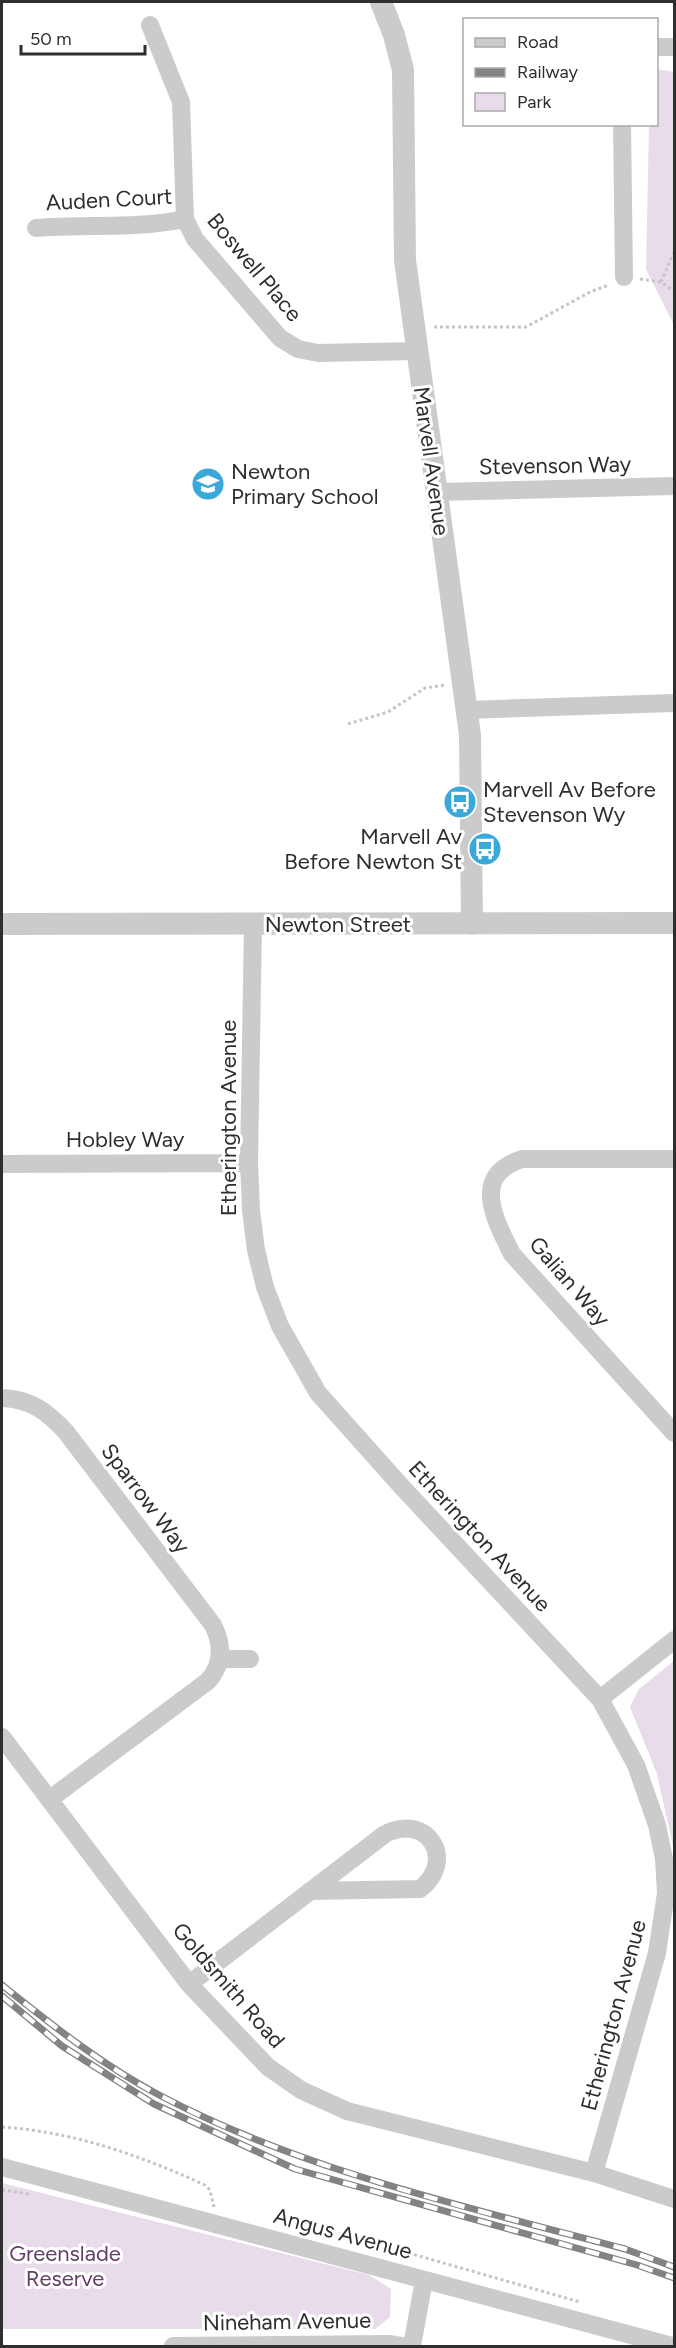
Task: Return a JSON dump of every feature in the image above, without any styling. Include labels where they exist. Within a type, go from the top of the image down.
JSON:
[{"type":"street","name":"Marvell Avenue","points":[[381,2],[394,35],[403,70],[405,260],[467,710],[472,765],[472,924]]},
{"type":"street","name":"Boswell Place","points":[[150,25],[181,102],[185,219],[195,239],[280,339],[298,349],[318,353],[417,351]]},
{"type":"street","points":[[658,47],[675,47]]},
{"type":"street","points":[[622,126],[624,277]]},
{"type":"street","name":"Auden Court","points":[[36,228],[86,224],[158,225],[185,219]]},
{"type":"street","name":"Stevenson Way","points":[[436,492],[675,486]]},
{"type":"street","points":[[467,710],[675,703]]},
{"type":"street","name":"Newton Street","points":[[2,924],[675,923]]},
{"type":"street","name":"Etherington Avenue","points":[[253,924],[249,1163],[256,1250],[265,1287],[280,1326],[318,1393],[410,1496],[600,1699],[636,1765],[648,1795],[664,1858],[666,1893],[657,1953],[594,2174]]},
{"type":"street","name":"Galian Way","points":[[675,1159],[522,1159],[507,1164],[499,1172],[492,1181],[490,1192],[499,1226],[512,1254],[675,1433]]},
{"type":"street","name":"Hobley Way","points":[[2,1164],[249,1163]]},
{"type":"street","name":"Sparrow Way","points":[[2,1398],[30,1403],[48,1412],[66,1432],[213,1625],[219,1636],[220,1659]]},
{"type":"street","points":[[600,1699],[675,1640]]},
{"type":"street","points":[[50,1799],[208,1681],[216,1672],[220,1659],[250,1659]]},
{"type":"street","name":"Goldsmith Road","points":[[2,1737],[189,1984],[268,2067],[324,2103],[399,2126],[594,2174],[675,2199]]},
{"type":"street","points":[[189,1984],[310,1891],[385,1834],[399,1827],[413,1828],[424,1833],[433,1843],[437,1854],[433,1876],[420,1889],[310,1891]]},
{"type":"street","name":"Angus Avenue","points":[[2,2167],[672,2346]]},
{"type":"street","points":[[412,2346],[424,2280]]},
{"type":"street","name":"Nineham Avenue","points":[[173,2346],[401,2346]]},
{"type":"path","points":[[661,282],[675,252]]},
{"type":"path","points":[[414,328],[526,327],[624,277],[661,282],[675,291]]},
{"type":"path","points":[[348,724],[388,712],[425,688],[450,684]]},
{"type":"path","points":[[2,2127],[49,2131],[149,2160],[205,2185],[210,2190],[215,2212]]},
{"type":"path","points":[[2,2190],[39,2196]]},
{"type":"path","points":[[283,2223],[335,2232],[590,2305]]},
{"type":"green space","points":[[658,69],[674,72],[674,325],[646,269],[649,126],[658,126]]},
{"type":"green space","points":[[674,1661],[674,1851],[657,1774],[630,1707],[639,1689]]},
{"type":"green space","name":"Greenslade Reserve","points":[[2,2183],[369,2275],[391,2289],[390,2317],[375,2329],[2,2329]]},
{"type":"railway","points":[[2,1985],[59,2030],[119,2072],[216,2123],[330,2167],[447,2202],[625,2249],[674,2267]]},
{"type":"railway","points":[[2,1996],[62,2046],[154,2104],[295,2169],[637,2265],[674,2278]]},
{"type":"place","name":"Newton Primary School","points":[[208,484]]},
{"type":"place","name":"Marvell Av Before Stevenson Wy","points":[[460,802]]},
{"type":"place","name":"Marvell Av Before Newton St","points":[[485,849]]}]
